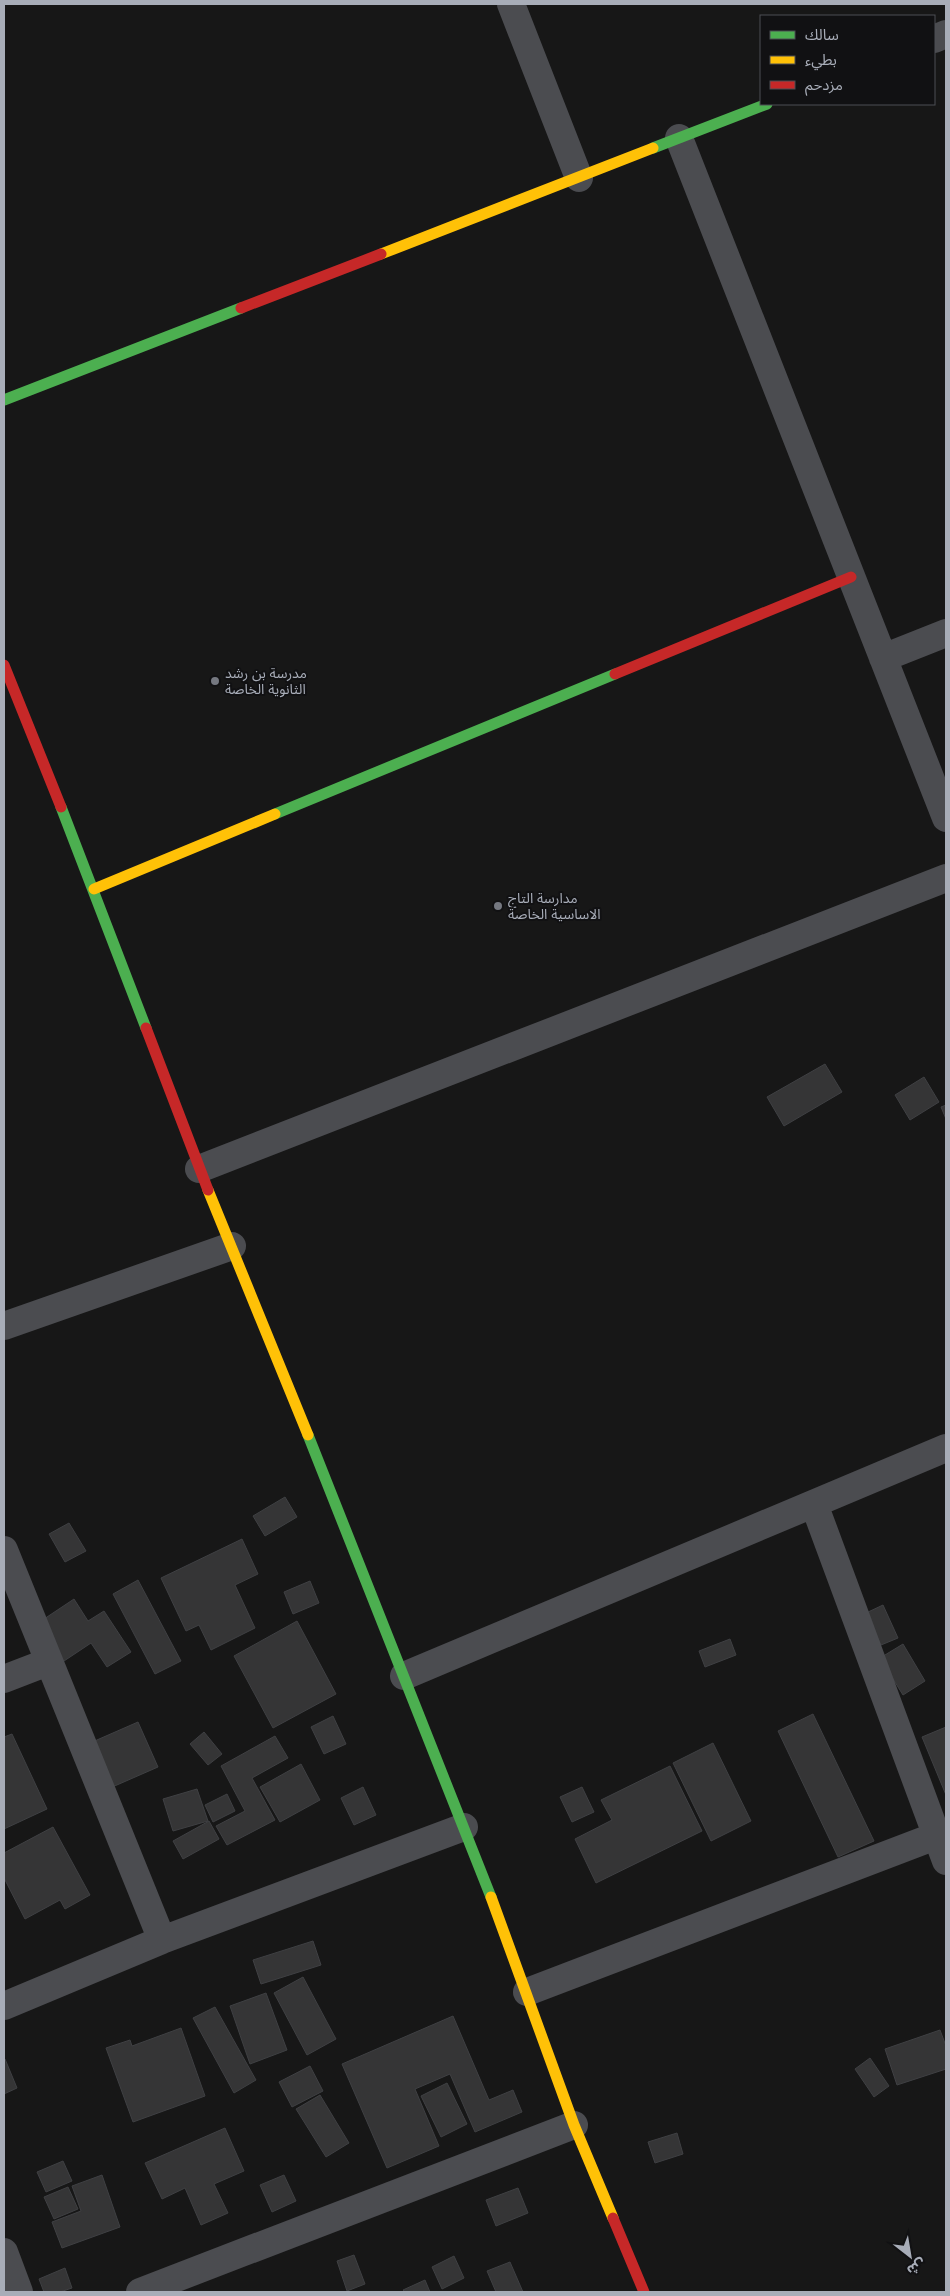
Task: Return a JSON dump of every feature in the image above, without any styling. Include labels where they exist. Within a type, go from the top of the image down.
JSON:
[{"type":"street","points":[[511,4],[580,178]]},
{"type":"street","points":[[4,400],[764,105]]},
{"type":"street","points":[[679,138],[946,818]]},
{"type":"street","points":[[94,889],[850,577]]},
{"type":"street","points":[[883,658],[946,634]]},
{"type":"street","points":[[4,664],[94,889],[199,1169],[232,1246],[464,1827],[574,2126],[644,2292]]},
{"type":"street","points":[[199,1169],[946,878]]},
{"type":"street","points":[[4,1326],[232,1246]]},
{"type":"street","points":[[404,1676],[946,1448]]},
{"type":"street","points":[[814,1504],[942,1834],[946,1861]]},
{"type":"street","points":[[4,1550],[162,1940]]},
{"type":"street","points":[[4,1679],[48,1662]]},
{"type":"street","points":[[4,2006],[162,1940],[464,1827]]},
{"type":"street","points":[[526,1992],[942,1834]]},
{"type":"street","points":[[140,2292],[574,2126]]},
{"type":"street","points":[[4,2252],[19,2292]]},
{"type":"building","points":[[825,1064],[842,1092],[784,1126],[767,1097]]},
{"type":"building","points":[[924,1077],[939,1102],[910,1120],[895,1095]]},
{"type":"building","points":[[946,1105],[946,1119],[941,1107]]},
{"type":"building","points":[[285,1497],[297,1517],[265,1536],[253,1516]]},
{"type":"building","points":[[69,1523],[86,1551],[65,1562],[49,1534]]},
{"type":"building","points":[[242,1539],[258,1574],[235,1585],[255,1628],[211,1650],[199,1625],[186,1631],[161,1578]]},
{"type":"building","points":[[138,1580],[181,1661],[155,1674],[113,1594]]},
{"type":"building","points":[[310,1581],[319,1603],[293,1614],[284,1592]]},
{"type":"building","points":[[74,1599],[88,1621],[104,1611],[131,1652],[107,1667],[91,1643],[61,1663],[35,1625]]},
{"type":"building","points":[[883,1605],[898,1638],[881,1645],[866,1613]]},
{"type":"building","points":[[297,1621],[336,1694],[273,1728],[234,1656]]},
{"type":"building","points":[[730,1639],[736,1655],[705,1667],[699,1651]]},
{"type":"building","points":[[903,1644],[925,1681],[903,1695],[880,1658]]},
{"type":"building","points":[[813,1714],[874,1841],[838,1857],[778,1731]]},
{"type":"building","points":[[333,1716],[346,1744],[324,1754],[311,1727]]},
{"type":"building","points":[[138,1722],[158,1767],[110,1788],[90,1743]]},
{"type":"building","points":[[946,1727],[946,1795],[922,1737]]},
{"type":"building","points":[[204,1732],[222,1754],[208,1765],[190,1744]]},
{"type":"building","points":[[12,1734],[47,1809],[4,1829],[4,1737]]},
{"type":"building","points":[[275,1736],[288,1758],[252,1778],[275,1820],[227,1845],[216,1826],[245,1811],[221,1766]]},
{"type":"building","points":[[713,1743],[751,1821],[711,1841],[673,1763]]},
{"type":"building","points":[[301,1764],[320,1800],[280,1822],[260,1787]]},
{"type":"building","points":[[670,1766],[702,1831],[596,1883],[575,1839],[612,1820],[601,1800]]},
{"type":"building","points":[[363,1787],[376,1815],[354,1825],[341,1798]]},
{"type":"building","points":[[582,1787],[594,1812],[572,1822],[560,1797]]},
{"type":"building","points":[[197,1789],[208,1821],[173,1831],[163,1799]]},
{"type":"building","points":[[227,1794],[235,1811],[213,1822],[205,1805]]},
{"type":"building","points":[[209,1821],[219,1839],[183,1859],[173,1841]]},
{"type":"building","points":[[53,1827],[90,1895],[65,1909],[60,1900],[25,1919],[4,1878],[4,1853]]},
{"type":"building","points":[[313,1941],[321,1965],[261,1984],[253,1960]]},
{"type":"building","points":[[303,1977],[336,2039],[307,2055],[274,1993]]},
{"type":"building","points":[[266,1993],[287,2050],[250,2064],[230,2006]]},
{"type":"building","points":[[215,2007],[256,2080],[234,2093],[193,2018]]},
{"type":"building","points":[[453,2016],[489,2100],[513,2090],[522,2112],[475,2132],[450,2074],[415,2089],[439,2146],[387,2168],[342,2064]]},
{"type":"building","points":[[181,2028],[205,2096],[133,2122],[106,2048],[130,2040],[132,2046]]},
{"type":"building","points":[[940,2030],[946,2046],[946,2069],[897,2085],[885,2049]]},
{"type":"building","points":[[870,2058],[889,2086],[874,2097],[855,2069]]},
{"type":"building","points":[[4,2060],[17,2088],[4,2094]]},
{"type":"building","points":[[310,2066],[323,2091],[292,2107],[279,2082]]},
{"type":"building","points":[[447,2083],[467,2124],[441,2137],[421,2096]]},
{"type":"building","points":[[320,2095],[349,2143],[326,2157],[296,2109]]},
{"type":"building","points":[[225,2128],[244,2171],[214,2184],[228,2213],[201,2225],[185,2188],[162,2199],[145,2163]]},
{"type":"building","points":[[677,2133],[683,2154],[655,2163],[648,2142]]},
{"type":"building","points":[[63,2161],[72,2181],[46,2192],[37,2172]]},
{"type":"building","points":[[102,2175],[120,2227],[62,2248],[52,2222],[81,2211],[72,2186]]},
{"type":"building","points":[[284,2175],[296,2201],[272,2212],[260,2185]]},
{"type":"building","points":[[68,2187],[78,2209],[54,2219],[44,2197]]},
{"type":"building","points":[[518,2188],[528,2213],[496,2226],[486,2200]]},
{"type":"building","points":[[354,2255],[365,2284],[347,2291],[337,2261]]},
{"type":"building","points":[[454,2256],[464,2278],[442,2289],[432,2267]]},
{"type":"building","points":[[510,2262],[523,2292],[496,2292],[487,2271]]},
{"type":"building","points":[[65,2268],[72,2288],[60,2292],[44,2292],[39,2279]]},
{"type":"building","points":[[425,2280],[430,2292],[405,2292],[403,2290]]},
{"type":"traffic: fast","points":[[653,148],[764,105]]},
{"type":"traffic: fast","points":[[4,400],[241,308]]},
{"type":"traffic: fast","points":[[275,814],[615,674]]},
{"type":"traffic: fast","points":[[61,807],[146,1028]]},
{"type":"traffic: fast","points":[[308,1435],[491,1897]]},
{"type":"traffic: slow","points":[[381,254],[653,148]]},
{"type":"traffic: slow","points":[[94,889],[275,814]]},
{"type":"traffic: slow","points":[[208,1190],[308,1435]]},
{"type":"traffic: slow","points":[[491,1897],[574,2125],[613,2218]]},
{"type":"traffic: jam","points":[[241,308],[381,254]]},
{"type":"traffic: jam","points":[[615,674],[851,577]]},
{"type":"traffic: jam","points":[[4,665],[61,807]]},
{"type":"traffic: jam","points":[[146,1028],[208,1190]]},
{"type":"traffic: jam","points":[[613,2218],[644,2292]]},
{"type":"place","name":"مدرسة بن رشد الثانوية الخاصة","points":[[215,681]]},
{"type":"place","name":"مدارسة التاج الاساسية الخاصة","points":[[498,906]]}]
